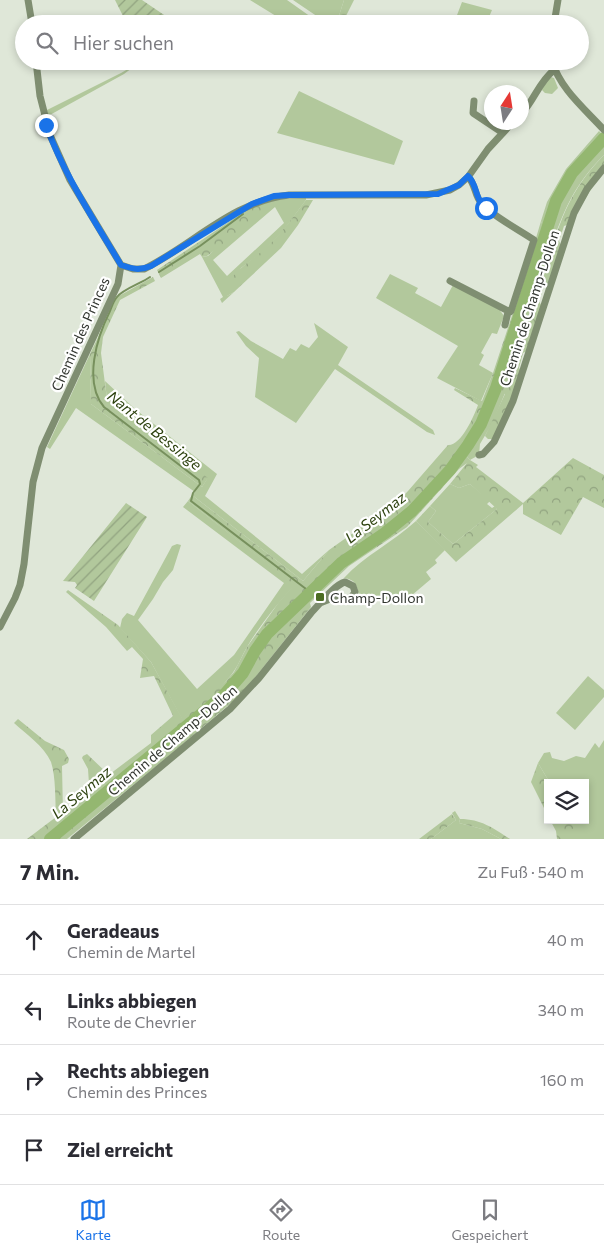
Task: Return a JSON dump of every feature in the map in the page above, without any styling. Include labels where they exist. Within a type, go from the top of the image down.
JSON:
[{"type":"street","points":[[28,0],[30,15]]},
{"type":"street","points":[[556,15],[558,0]]},
{"type":"street","name":"Chemin des Princes","points":[[0,627],[20,585],[25,559],[33,482],[42,448],[118,284],[121,265],[70,180],[55,148],[44,118],[37,70]]},
{"type":"street","points":[[529,104],[536,94],[540,83],[554,70],[566,89],[602,128]]},
{"type":"street","points":[[474,101],[473,113],[503,133]]},
{"type":"street","points":[[121,265],[137,270],[144,269],[234,213],[264,199],[289,195],[438,194],[459,185],[506,130]]},
{"type":"street","name":"Chemin de Champ-Dollon","points":[[479,455],[483,454],[494,442],[513,401],[574,213],[587,189],[604,168]]},
{"type":"street","points":[[468,176],[473,181],[477,196],[483,205],[534,240],[505,325]]},
{"type":"street","points":[[450,281],[508,312]]},
{"type":"street","name":"Chemin de Champ-Dollon","points":[[74,839],[230,710],[320,603],[338,585],[345,582],[353,586],[355,592],[353,596],[347,599],[330,599],[320,603]]},
{"type":"green space","points":[[115,0],[142,0],[164,15],[122,15]]},
{"type":"green space","points":[[250,0],[287,0],[308,15],[274,15]]},
{"type":"green space","points":[[293,0],[344,0],[339,15],[315,15]]},
{"type":"green space","points":[[344,0],[354,0],[346,15],[339,15]]},
{"type":"green space","points":[[462,2],[492,10],[490,15],[457,15]]},
{"type":"green space","points":[[129,70],[48,116],[47,110]]},
{"type":"green space","points":[[551,77],[554,78],[558,88],[552,94],[545,93],[542,90],[544,83]]},
{"type":"green space","points":[[299,91],[403,141],[394,165],[277,133]]},
{"type":"green space","points":[[599,131],[604,136],[604,155],[577,188],[565,211],[550,251],[541,221],[547,202],[566,169]]},
{"type":"green space","points":[[604,155],[604,168],[570,224],[564,226],[559,241],[562,247],[550,283],[544,287],[539,301],[542,307],[529,350],[523,353],[519,368],[522,373],[496,439],[488,439],[485,436],[505,394],[495,389],[481,421],[461,451],[478,465],[476,467],[523,503],[573,458],[604,475],[604,508],[583,497],[561,535],[523,514],[523,504],[456,562],[416,521],[430,506],[436,511],[428,522],[453,544],[497,509],[470,484],[459,488],[450,484],[467,463],[459,469],[407,527],[349,566],[310,603],[311,607],[238,697],[67,839],[27,839],[56,817],[55,782],[53,768],[48,756],[14,723],[18,719],[45,741],[64,750],[69,759],[68,763],[62,766],[63,813],[94,786],[151,743],[151,735],[173,716],[154,676],[140,678],[143,659],[132,647],[127,651],[106,627],[66,592],[68,590],[118,625],[151,662],[182,718],[234,672],[247,647],[279,602],[294,585],[188,501],[192,495],[303,581],[329,550],[367,523],[388,512],[448,445],[458,441],[466,430],[478,405],[454,390],[455,388],[482,401],[535,246],[541,221],[551,250],[577,188]]},
{"type":"green space","points":[[306,198],[306,200],[283,231],[265,250],[241,268],[227,296],[234,292],[222,303],[220,299],[223,297],[202,257],[208,256],[261,204],[278,199]],"holes":[[[275,207],[284,223],[227,276],[213,260]]]},
{"type":"green space","points":[[306,200],[313,200],[281,248],[234,292],[227,296],[225,295],[226,287],[236,273],[272,242]]},
{"type":"green space","points":[[261,204],[264,208],[263,214],[207,256],[202,257],[200,254],[161,278],[157,270],[245,211]]},
{"type":"green space","points":[[390,274],[418,288],[415,293],[441,307],[453,285],[499,309],[504,316],[497,334],[492,333],[481,353],[484,355],[479,365],[493,373],[481,401],[437,378],[458,346],[376,298]]},
{"type":"green space","points":[[153,277],[155,281],[120,300],[103,337],[101,353],[107,399],[208,478],[202,487],[91,404],[90,354],[117,297]]},
{"type":"green space","points":[[314,323],[348,347],[338,365],[433,430],[435,435],[427,432],[335,369],[296,423],[255,397],[259,358],[246,346],[236,332],[239,331],[251,341],[283,359],[290,348],[296,351],[301,344],[309,348],[318,337]]},
{"type":"green space","points":[[90,354],[91,404],[202,487],[207,479],[107,400],[105,381],[135,409],[217,474],[205,496],[302,574],[329,550],[303,581],[192,495],[195,492],[76,408],[50,449],[47,447]]},
{"type":"green space","points":[[495,389],[505,393],[493,422],[480,444],[479,455],[470,460],[461,451],[475,431]]},
{"type":"green space","points":[[450,484],[459,488],[470,484],[490,501],[487,504],[492,508],[495,506],[497,509],[453,544],[428,522],[436,511],[430,506]]},
{"type":"green space","points":[[188,501],[295,585],[257,631],[230,677],[182,719],[151,662],[120,628],[122,619],[127,613],[134,616],[172,546],[181,545],[173,570],[138,620],[197,689],[234,655],[284,583],[183,507]]},
{"type":"green space","points":[[126,503],[147,517],[94,601],[75,588],[77,585],[75,582],[63,581]]},
{"type":"green space","points":[[416,521],[445,550],[435,560],[437,563],[426,572],[431,579],[405,601],[399,602],[360,597],[354,582],[344,578],[360,563]]},
{"type":"green space","points":[[588,676],[604,690],[604,697],[575,730],[556,713]]},
{"type":"green space","points":[[604,740],[604,839],[570,839],[570,829],[582,824],[589,824],[589,779],[548,779],[538,763],[544,753],[550,752],[552,758],[564,761],[576,756],[585,758],[595,743],[599,748]]},
{"type":"green space","points":[[87,754],[108,774],[102,779],[89,784],[88,769],[82,758]]},
{"type":"green space","points":[[538,763],[548,779],[544,779],[544,808],[531,782]]},
{"type":"green space","points":[[455,811],[460,819],[459,823],[482,829],[501,839],[431,839],[456,820],[452,813]]},
{"type":"green space","points":[[452,814],[456,820],[431,839],[419,839]]},
{"type":"green space","points":[[460,819],[481,822],[510,839],[501,839],[482,829],[459,823]]},
{"type":"green space","points":[[552,824],[586,824],[583,829],[570,829],[570,839],[557,839]]},
{"type":"waterway","name":"La Seymaz","points":[[50,839],[224,695],[243,673],[267,634],[341,563],[385,533],[412,511],[450,470],[481,424],[496,388],[556,201],[572,173],[604,138]]},
{"type":"waterway","name":"Nant de Bessinge","points":[[159,272],[200,246],[243,214]]},
{"type":"waterway","name":"Nant de Bessinge","points":[[150,277],[124,291],[113,303],[101,333],[94,359],[94,385],[98,397],[104,407],[199,480],[200,484],[193,493],[191,501],[310,592]]},
{"type":"place","name":"Champ-Dollon","points":[[320,597]]},
{"type":"route","points":[[46,125],[70,180],[121,265],[137,270],[151,266],[234,213],[274,196],[438,194],[459,185],[468,176],[473,181],[478,200],[486,208]]}]
